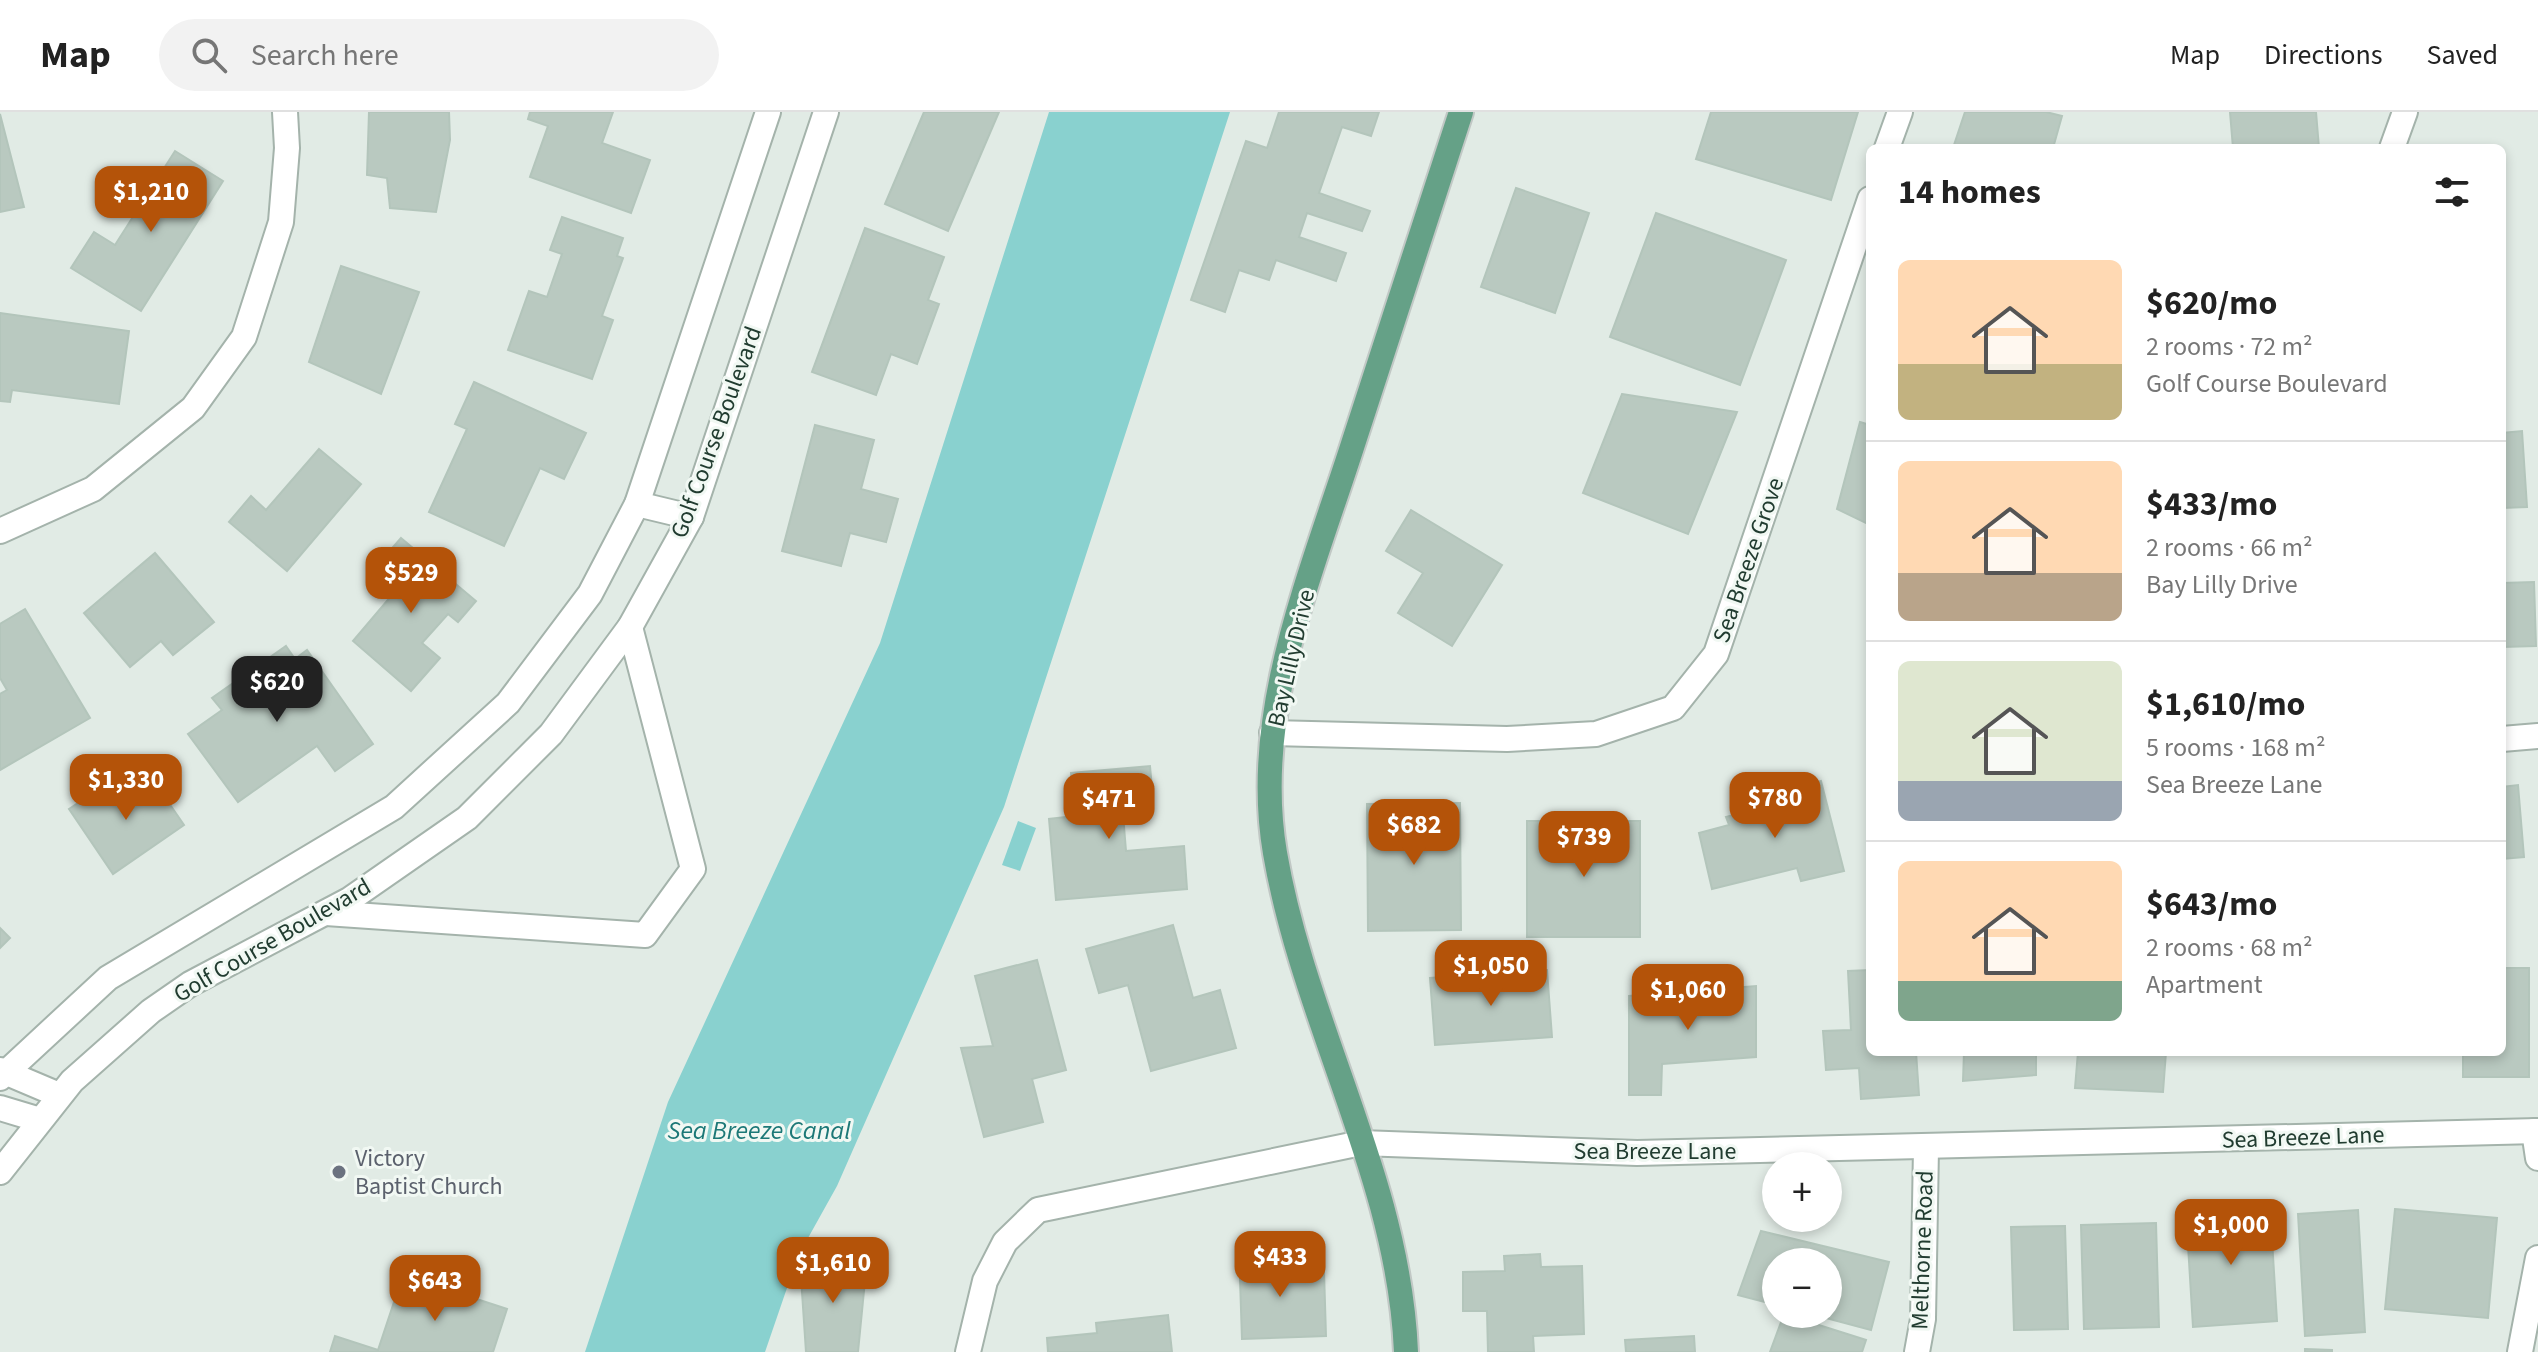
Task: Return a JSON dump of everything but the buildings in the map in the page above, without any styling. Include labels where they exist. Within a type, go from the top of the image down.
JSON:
[{"type":"main road","name":"Bay Lilly Drive","points":[[1406,1352],[1390,1231],[1290,931],[1274,849],[1270,792],[1272,733],[1295,624],[1461,112]]},
{"type":"street","points":[[1,528],[93,489],[193,408],[244,337],[281,222],[287,148],[285,112]]},
{"type":"street","name":"Golf Course Boulevard","points":[[1,1073],[108,978],[394,807],[508,703],[590,594],[637,504],[768,112]]},
{"type":"street","name":"Golf Course Boulevard","points":[[0,1172],[59,1095],[112,1042],[177,993],[326,913],[467,818],[551,734],[630,627],[691,517],[826,112]]},
{"type":"street","points":[[1888,144],[1900,112]]},
{"type":"street","points":[[2393,144],[2405,112]]},
{"type":"street","name":"Sea Breeze Grove","points":[[1272,733],[1507,739],[1596,734],[1673,708],[1716,654],[1866,211]]},
{"type":"street","points":[[637,504],[691,517]]},
{"type":"street","points":[[326,913],[645,935],[693,869],[630,627]]},
{"type":"street","points":[[2506,739],[2538,736]]},
{"type":"street","points":[[1,1073],[59,1095]]},
{"type":"street","points":[[0,1108],[40,1120]]},
{"type":"street","points":[[2536,1131],[2538,1158]]},
{"type":"street","name":"Sea Breeze Lane","points":[[968,1352],[985,1281],[1005,1242],[1038,1210],[1361,1143],[1637,1153],[2536,1131]]},
{"type":"street","name":"Melthorne Road","points":[[1917,1352],[1923,1319],[1926,1148]]},
{"type":"street","points":[[2520,1352],[2538,1258]]},
{"type":"water","name":"Sea Breeze Canal","points":[[1049,112],[1230,112],[1004,807],[837,1186],[798,1256],[765,1352],[585,1352],[668,1102],[880,643]]},
{"type":"water","points":[[1018,821],[1036,828],[1020,871],[1002,865]]},
{"type":"place","name":"Victory Baptist Church","points":[[339,1172]]}]
